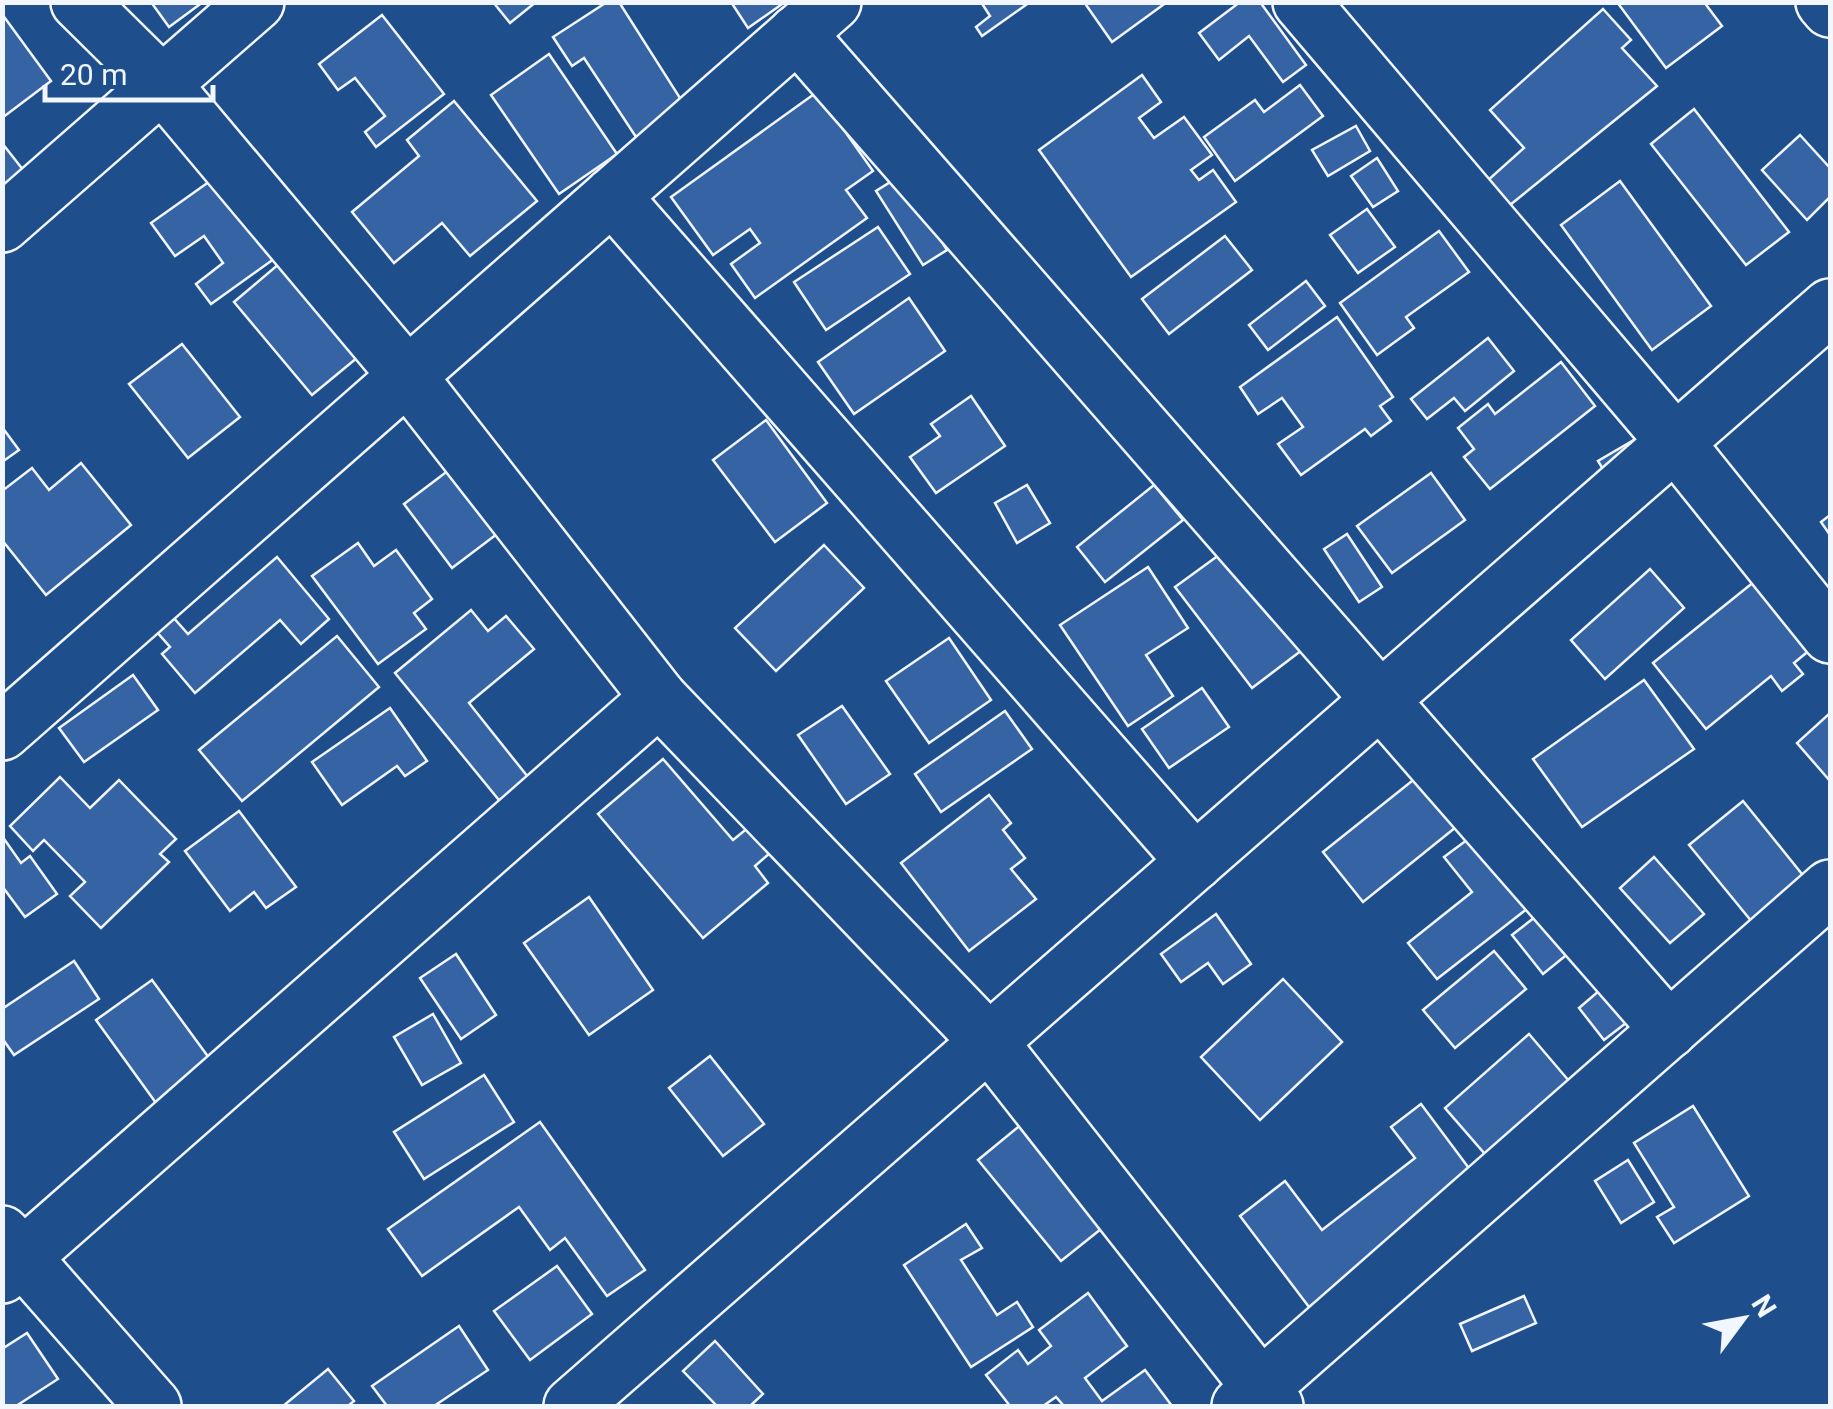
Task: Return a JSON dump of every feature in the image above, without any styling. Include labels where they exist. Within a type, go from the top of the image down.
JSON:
[{"type":"street","points":[[78,2],[162,84],[409,378],[659,698],[989,1042],[1259,1400],[1830,888]]},
{"type":"street","points":[[2,224],[256,2]]},
{"type":"street","points":[[1301,2],[1676,442],[1830,634]]},
{"type":"street","points":[[1824,2],[1830,10]]},
{"type":"street","points":[[2,732],[815,18],[1380,700],[1669,1030]]},
{"type":"street","points":[[612,196],[1195,862]]},
{"type":"street","points":[[572,1406],[1830,307]]},
{"type":"street","points":[[154,1406],[9,1256],[659,698]]},
{"type":"building","points":[[151,2],[203,2],[169,27]]},
{"type":"building","points":[[493,2],[536,2],[510,23]]},
{"type":"building","points":[[607,2],[619,2],[687,109],[638,140],[584,58],[572,66],[553,37]]},
{"type":"building","points":[[731,2],[785,2],[748,28]]},
{"type":"building","points":[[981,2],[1030,2],[982,36],[976,27],[990,16]]},
{"type":"building","points":[[1084,2],[1167,2],[1112,42]]},
{"type":"building","points":[[1240,2],[1260,2],[1306,65],[1283,82],[1249,36],[1219,60],[1199,33]]},
{"type":"building","points":[[1617,2],[1704,2],[1722,26],[1666,68]]},
{"type":"building","points":[[1603,9],[1631,40],[1622,48],[1657,86],[1510,205],[1487,181],[1524,148],[1490,110]]},
{"type":"building","points":[[2,14],[51,81],[2,118]]},
{"type":"building","points":[[382,15],[444,94],[376,147],[365,132],[385,116],[355,78],[338,90],[319,64]]},
{"type":"building","points":[[549,54],[617,154],[559,194],[491,95]]},
{"type":"building","points":[[1142,75],[1161,102],[1139,118],[1154,138],[1184,117],[1212,155],[1191,170],[1199,180],[1213,170],[1236,202],[1131,277],[1039,150]]},
{"type":"building","points":[[1300,85],[1323,116],[1235,181],[1204,137],[1255,100],[1264,112]]},
{"type":"building","points":[[817,92],[873,171],[846,190],[867,218],[755,298],[731,264],[760,243],[750,229],[713,255],[671,197]]},
{"type":"building","points":[[454,101],[537,201],[470,256],[442,223],[394,263],[352,212],[419,156],[407,140]]},
{"type":"building","points":[[1694,109],[1789,232],[1746,265],[1651,144]]},
{"type":"building","points":[[1356,126],[1370,151],[1328,176],[1312,150]]},
{"type":"building","points":[[1800,135],[1830,168],[1830,197],[1807,220],[1762,170]]},
{"type":"building","points":[[2,143],[24,171],[2,187]]},
{"type":"building","points":[[1377,158],[1398,191],[1373,207],[1351,176]]},
{"type":"building","points":[[220,174],[278,256],[211,304],[196,284],[223,263],[204,236],[175,256],[151,223]]},
{"type":"building","points":[[900,176],[947,250],[923,265],[876,191]]},
{"type":"building","points":[[1620,181],[1711,306],[1652,350],[1561,225]]},
{"type":"building","points":[[1367,209],[1395,247],[1358,273],[1330,235]]},
{"type":"building","points":[[878,227],[910,274],[826,330],[794,282]]},
{"type":"building","points":[[1439,231],[1469,272],[1406,317],[1414,328],[1377,355],[1340,303]]},
{"type":"building","points":[[1225,236],[1252,270],[1169,334],[1142,299]]},
{"type":"building","points":[[280,263],[358,357],[312,395],[234,302]]},
{"type":"building","points":[[1306,281],[1325,306],[1268,350],[1249,325]]},
{"type":"building","points":[[909,298],[945,351],[854,414],[818,362]]},
{"type":"building","points":[[1337,317],[1393,397],[1380,406],[1391,421],[1371,436],[1365,429],[1301,475],[1278,444],[1303,427],[1282,398],[1258,414],[1240,387]]},
{"type":"building","points":[[1488,338],[1514,371],[1465,411],[1454,398],[1427,419],[1411,399]]},
{"type":"building","points":[[182,344],[240,417],[188,458],[129,384]]},
{"type":"building","points":[[1561,362],[1595,406],[1490,489],[1464,457],[1474,449],[1458,428],[1488,404],[1495,414]]},
{"type":"building","points":[[971,396],[1005,446],[936,493],[910,457],[940,436],[931,424]]},
{"type":"building","points":[[766,420],[827,503],[775,542],[713,460]]},
{"type":"building","points":[[2,427],[19,450],[2,462]]},
{"type":"building","points":[[1644,434],[1609,479],[1598,461]]},
{"type":"building","points":[[81,463],[131,525],[46,595],[2,540],[2,491],[32,468],[49,490]]},
{"type":"building","points":[[449,470],[497,534],[452,568],[404,504]]},
{"type":"building","points":[[1431,473],[1465,520],[1392,573],[1357,526]]},
{"type":"building","points":[[1027,485],[1050,523],[1017,543],[995,503]]},
{"type":"building","points":[[1154,485],[1183,520],[1105,582],[1077,547]]},
{"type":"building","points":[[1830,515],[1830,535],[1821,522]]},
{"type":"building","points":[[1347,534],[1382,587],[1359,602],[1324,549]]},
{"type":"building","points":[[358,543],[374,566],[396,550],[432,599],[414,613],[426,629],[378,664],[312,576]]},
{"type":"building","points":[[824,545],[864,588],[776,671],[735,628]]},
{"type":"building","points":[[1230,547],[1306,647],[1252,688],[1175,587]]},
{"type":"building","points":[[277,557],[329,619],[301,644],[280,620],[195,693],[162,654],[170,647],[156,631],[172,616],[188,634]]},
{"type":"building","points":[[1148,567],[1188,628],[1146,655],[1173,696],[1128,726],[1060,625]]},
{"type":"building","points":[[1650,569],[1684,608],[1605,679],[1571,640]]},
{"type":"building","points":[[1755,581],[1811,649],[1794,663],[1803,674],[1782,691],[1771,676],[1706,729],[1653,663]]},
{"type":"building","points":[[471,610],[488,631],[506,616],[534,649],[469,703],[532,782],[503,805],[395,673]]},
{"type":"building","points":[[337,636],[379,687],[242,801],[199,750]]},
{"type":"building","points":[[949,638],[991,700],[929,743],[886,681]]},
{"type":"building","points":[[133,675],[158,710],[84,762],[59,728]]},
{"type":"building","points":[[1644,680],[1694,749],[1582,827],[1533,759]]},
{"type":"building","points":[[1202,688],[1229,727],[1169,768],[1142,729]]},
{"type":"building","points":[[842,706],[890,774],[846,804],[798,735]]},
{"type":"building","points":[[390,708],[427,761],[405,776],[397,766],[342,805],[312,762]]},
{"type":"building","points":[[1005,711],[1032,749],[941,812],[915,774]]},
{"type":"building","points":[[1830,713],[1830,781],[1797,743]]},
{"type":"building","points":[[663,759],[733,840],[749,827],[770,853],[755,866],[768,883],[703,938],[598,814]]},
{"type":"building","points":[[1422,773],[1461,823],[1363,902],[1323,852]]},
{"type":"building","points":[[60,777],[90,808],[119,780],[176,839],[160,854],[169,862],[101,928],[70,896],[85,882],[44,840],[33,851],[10,826]]},
{"type":"building","points":[[989,795],[1011,823],[1003,830],[1025,858],[1011,869],[1036,899],[969,951],[901,863]]},
{"type":"building","points":[[1743,801],[1810,884],[1757,928],[1689,845]]},
{"type":"building","points":[[239,811],[296,887],[266,908],[254,892],[230,911],[185,851]]},
{"type":"building","points":[[1475,834],[1532,905],[1437,979],[1408,943],[1472,892],[1444,857]]},
{"type":"building","points":[[2,836],[21,863],[30,856],[57,894],[25,917],[2,886]]},
{"type":"building","points":[[1654,857],[1704,914],[1670,943],[1620,888]]},
{"type":"building","points":[[589,897],[653,990],[589,1035],[524,943]]},
{"type":"building","points":[[1544,910],[1575,948],[1543,974],[1512,935]]},
{"type":"building","points":[[1216,914],[1251,964],[1223,984],[1208,963],[1181,982],[1161,954]]},
{"type":"building","points":[[1494,951],[1526,989],[1455,1048],[1423,1010]]},
{"type":"building","points":[[456,954],[496,1015],[461,1039],[420,978]]},
{"type":"building","points":[[74,961],[99,999],[14,1055],[2,1038],[2,1009]]},
{"type":"building","points":[[1283,979],[1342,1042],[1260,1120],[1201,1057]]},
{"type":"building","points":[[152,980],[212,1062],[156,1103],[96,1020]]},
{"type":"building","points":[[1600,990],[1626,1023],[1604,1040],[1579,1008]]},
{"type":"building","points":[[433,1014],[461,1063],[422,1085],[394,1037]]},
{"type":"building","points":[[1529,1034],[1575,1088],[1491,1161],[1445,1108]]},
{"type":"building","points":[[710,1056],[764,1124],[723,1156],[669,1088]]},
{"type":"building","points":[[484,1075],[514,1122],[424,1179],[394,1132]]},
{"type":"building","points":[[1421,1104],[1477,1179],[1309,1307],[1240,1216],[1285,1181],[1322,1230],[1415,1158],[1391,1127]]},
{"type":"building","points":[[1693,1106],[1749,1196],[1674,1243],[1657,1217],[1674,1207],[1634,1143]]},
{"type":"building","points":[[1028,1119],[1111,1221],[1061,1261],[978,1160]]},
{"type":"building","points":[[540,1122],[645,1270],[607,1296],[565,1238],[550,1250],[519,1207],[422,1276],[388,1229]]},
{"type":"building","points":[[1628,1160],[1654,1202],[1621,1223],[1595,1181]]},
{"type":"building","points":[[966,1224],[982,1248],[961,1260],[997,1315],[1017,1302],[1033,1327],[971,1367],[904,1265]]},
{"type":"building","points":[[557,1266],[592,1314],[530,1360],[494,1311]]},
{"type":"building","points":[[1088,1293],[1127,1346],[1085,1378],[1102,1401],[1145,1370],[1172,1406],[1064,1406],[1056,1397],[1043,1406],[1010,1406],[986,1375],[1018,1350],[1028,1364],[1051,1346],[1039,1330]]},
{"type":"building","points":[[1524,1296],[1536,1323],[1472,1351],[1460,1324]]},
{"type":"building","points":[[459,1326],[488,1370],[434,1406],[387,1406],[372,1386]]},
{"type":"building","points":[[27,1333],[58,1379],[16,1406],[2,1406],[2,1349]]},
{"type":"building","points":[[715,1341],[763,1394],[750,1406],[717,1406],[683,1371]]},
{"type":"building","points":[[328,1369],[354,1401],[348,1406],[283,1406]]}]
